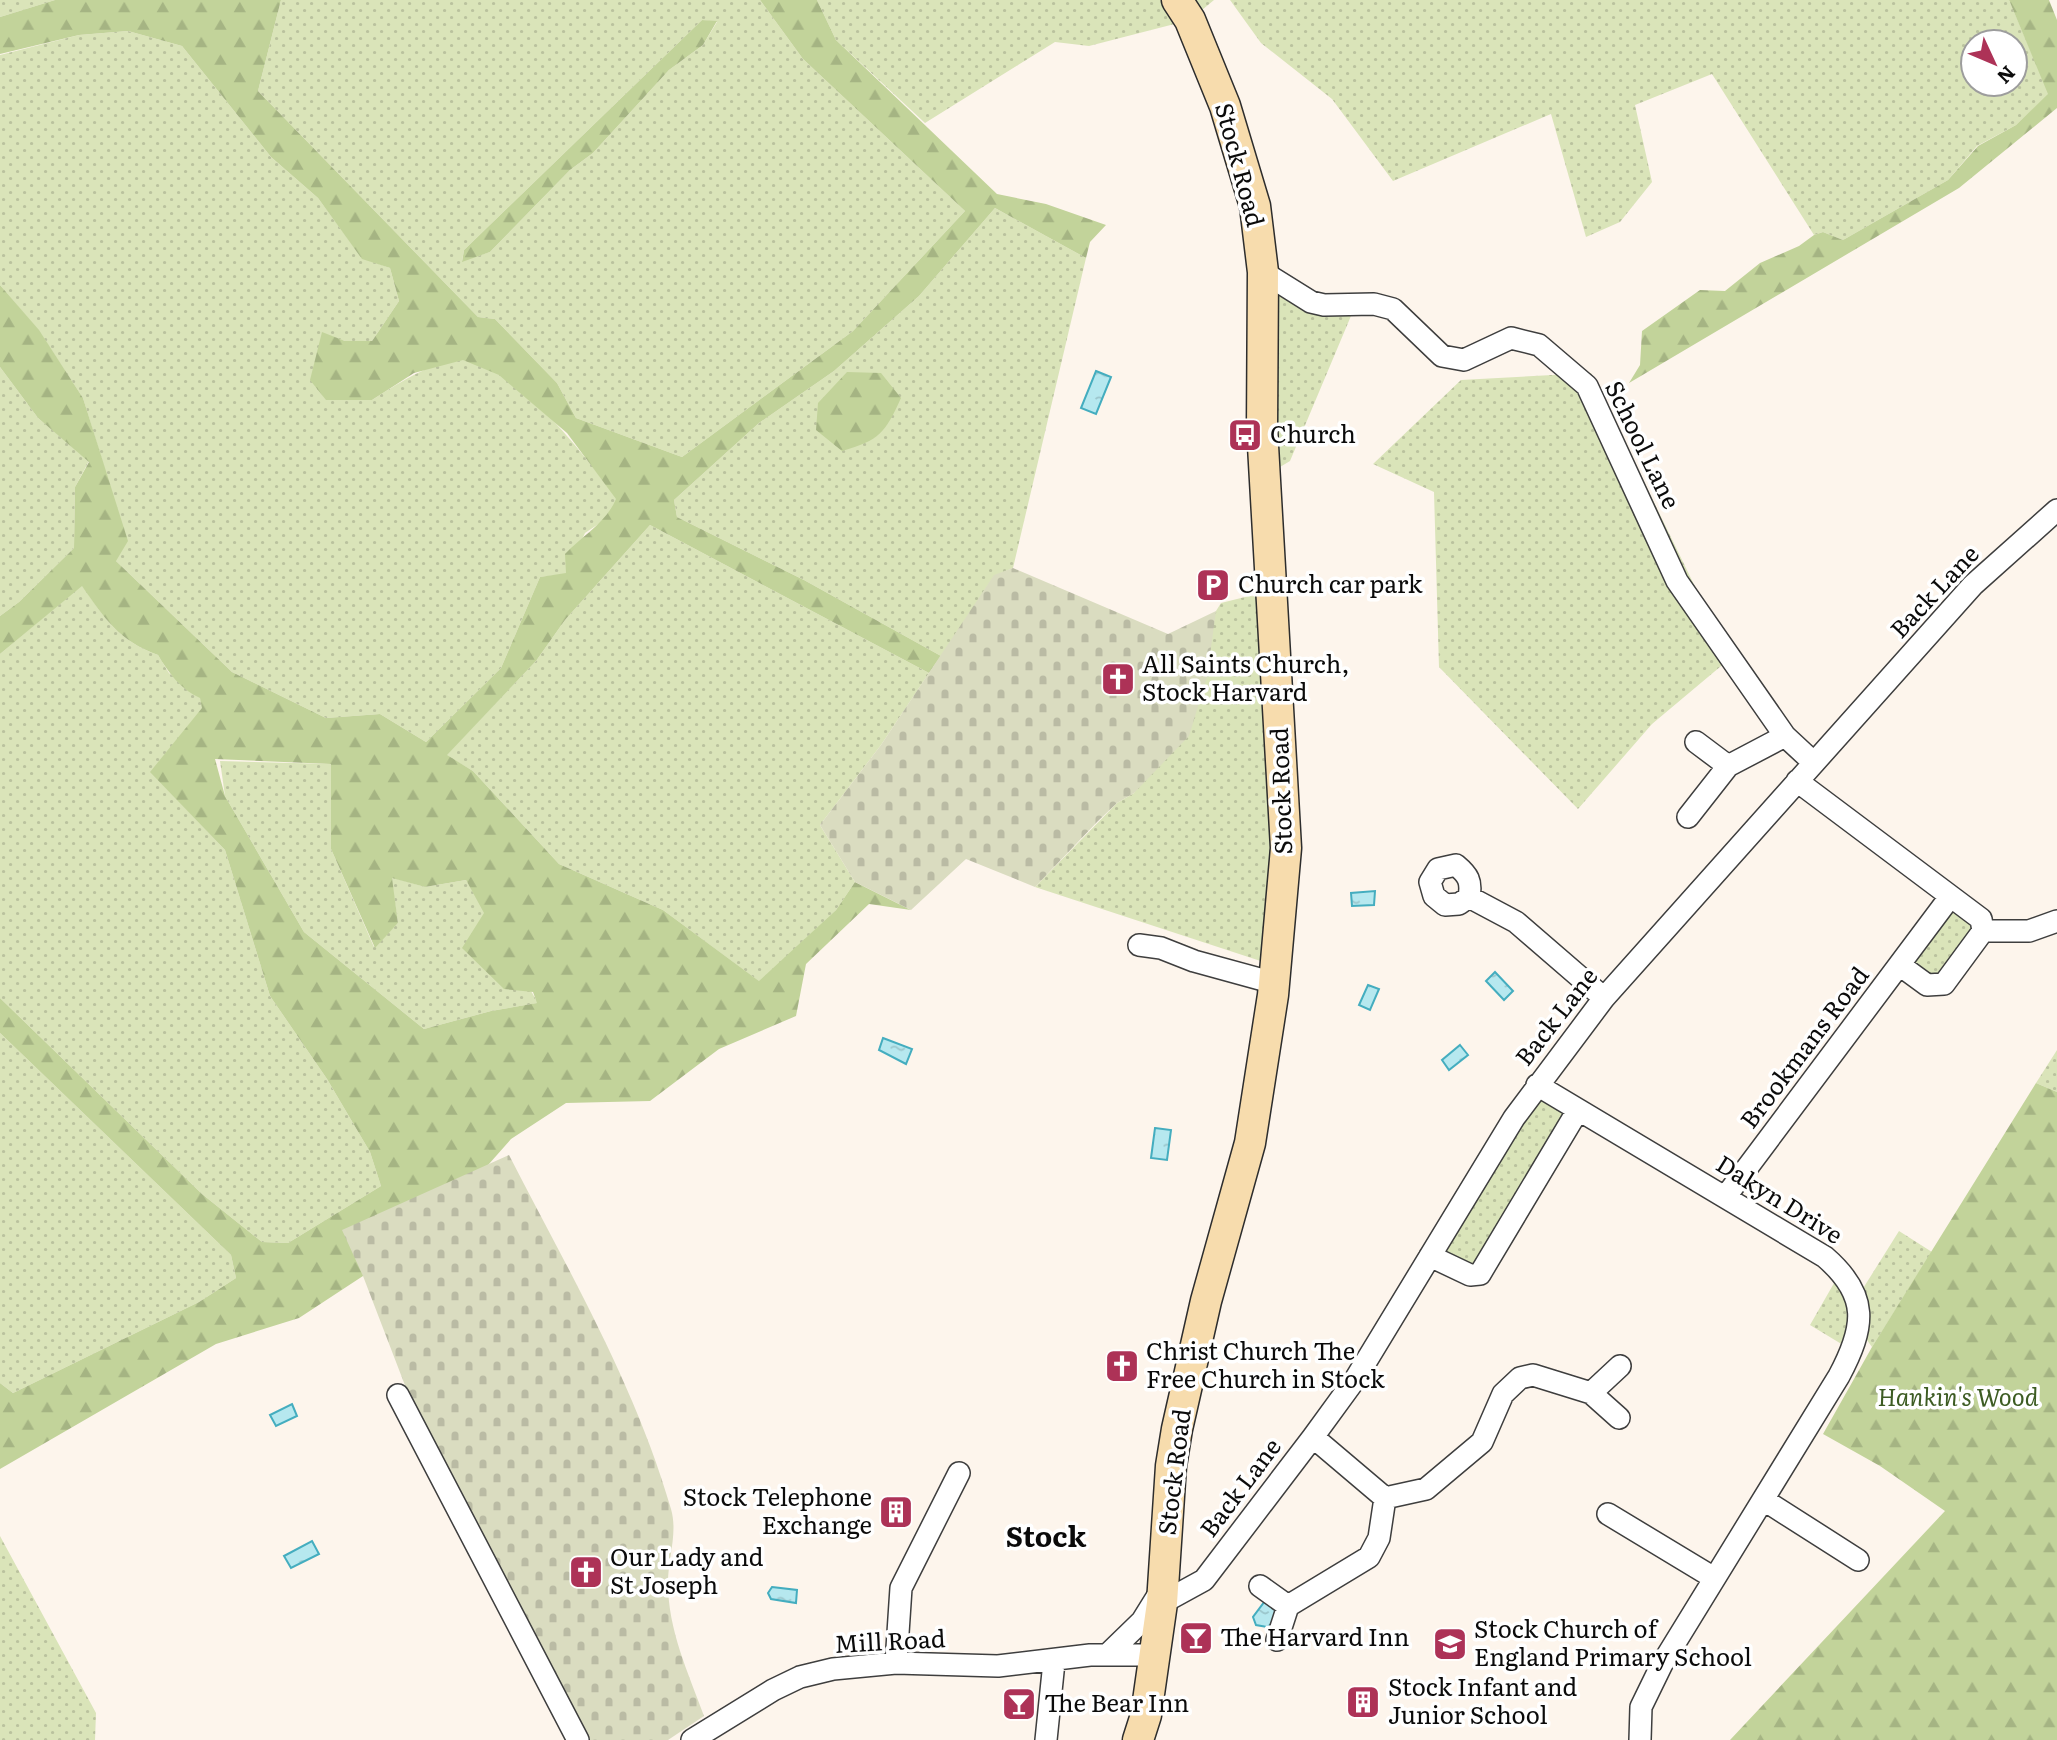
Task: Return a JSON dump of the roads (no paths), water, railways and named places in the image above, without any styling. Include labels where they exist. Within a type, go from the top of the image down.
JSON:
[{"type":"main road","name":"Stock Road","points":[[1138,1740],[1146,1715],[1163,1594],[1171,1466],[1177,1429],[1206,1301],[1250,1143],[1274,983],[1286,848],[1262,428],[1263,272],[1255,206],[1225,106],[1190,20],[1178,0]]},
{"type":"street","name":"School Lane","points":[[1263,272],[1311,302],[1324,305],[1374,304],[1393,309],[1442,356],[1464,360],[1511,338],[1539,345],[1584,384],[1677,581],[1785,736],[1813,762]]},
{"type":"street","name":"Back Lane","points":[[1163,1594],[1204,1580],[1313,1437],[1356,1378],[1514,1118],[1604,998],[1973,585],[2057,510]]},
{"type":"street","points":[[1688,817],[1728,766],[1785,736]]},
{"type":"street","points":[[1696,742],[1728,766]]},
{"type":"street","points":[[1797,781],[1981,919],[1983,931],[2029,931],[2057,922]]},
{"type":"street","points":[[1469,897],[1516,922],[1604,998]]},
{"type":"street","name":"Brookmans Road","points":[[1726,1196],[1901,966],[1950,897]]},
{"type":"street","name":"Brookmans Road","points":[[1901,966],[1927,985],[1944,984],[1983,931]]},
{"type":"street","points":[[1139,945],[1161,948],[1194,961],[1274,983]]},
{"type":"street","name":"Dakyn Drive","points":[[1537,1085],[1726,1196],[1833,1264],[1854,1292],[1861,1310],[1853,1351],[1662,1664],[1641,1707],[1640,1740]]},
{"type":"street","points":[[1430,1256],[1470,1275],[1480,1274],[1578,1110]]},
{"type":"street","points":[[1591,1393],[1620,1366]]},
{"type":"street","points":[[1385,1498],[1426,1489],[1482,1442],[1503,1394],[1520,1378],[1533,1375],[1591,1393],[1619,1418]]},
{"type":"street","points":[[398,1395],[578,1740]]},
{"type":"street","points":[[1313,1437],[1385,1498]]},
{"type":"street","points":[[896,1663],[901,1588],[959,1473]]},
{"type":"street","points":[[1278,1640],[1288,1606],[1369,1557],[1379,1538],[1385,1498]]},
{"type":"street","points":[[1764,1500],[1858,1560]]},
{"type":"street","points":[[1608,1514],[1714,1578]]},
{"type":"street","points":[[1260,1586],[1288,1606]]},
{"type":"street","points":[[1108,1654],[1142,1621],[1163,1594]]},
{"type":"street","name":"Mill Road","points":[[692,1740],[763,1696],[800,1677],[833,1669],[896,1663],[998,1666],[1108,1654],[1155,1656]]},
{"type":"street","points":[[1046,1740],[1054,1662]]},
{"type":"water","points":[[1096,371],[1111,377],[1096,414],[1081,408]]},
{"type":"water","points":[[1375,891],[1374,905],[1352,906],[1351,893]]},
{"type":"water","points":[[1495,972],[1513,991],[1504,1000],[1486,981]]},
{"type":"water","points":[[1368,985],[1379,989],[1370,1010],[1359,1005]]},
{"type":"water","points":[[883,1038],[912,1049],[906,1064],[879,1050]]},
{"type":"water","points":[[1460,1045],[1468,1055],[1449,1070],[1442,1060]]},
{"type":"water","points":[[1155,1128],[1171,1130],[1167,1160],[1151,1158]]},
{"type":"water","points":[[292,1404],[297,1416],[276,1426],[270,1415]]},
{"type":"water","points":[[312,1541],[319,1554],[291,1568],[284,1556]]},
{"type":"water","points":[[772,1587],[797,1590],[796,1603],[771,1599],[768,1593]]},
{"type":"water","points":[[1265,1601],[1276,1609],[1274,1622],[1267,1627],[1256,1625],[1253,1617]]},
{"type":"place","name":"Church","points":[[1245,435]]},
{"type":"place","name":"Church car park","points":[[1213,585]]},
{"type":"place","name":"All Saints Church, Stock Harvard","points":[[1118,679]]},
{"type":"place","name":"Christ Church The Free Church in Stock","points":[[1122,1366]]},
{"type":"place","name":"Stock Telephone Exchange","points":[[896,1512]]},
{"type":"place","name":"Our Lady and St Joseph","points":[[586,1572]]},
{"type":"place","name":"The Harvard Inn","points":[[1196,1638]]},
{"type":"place","name":"Stock Church of England Primary School","points":[[1450,1644]]},
{"type":"place","name":"Stock Infant and Junior School","points":[[1363,1702]]},
{"type":"place","name":"The Bear Inn","points":[[1019,1704]]},
{"type":"district","name":"Stock","points":[[1046,1537]]},
{"type":"park label","name":"Hankin's Wood","points":[[1958,1398]]}]
